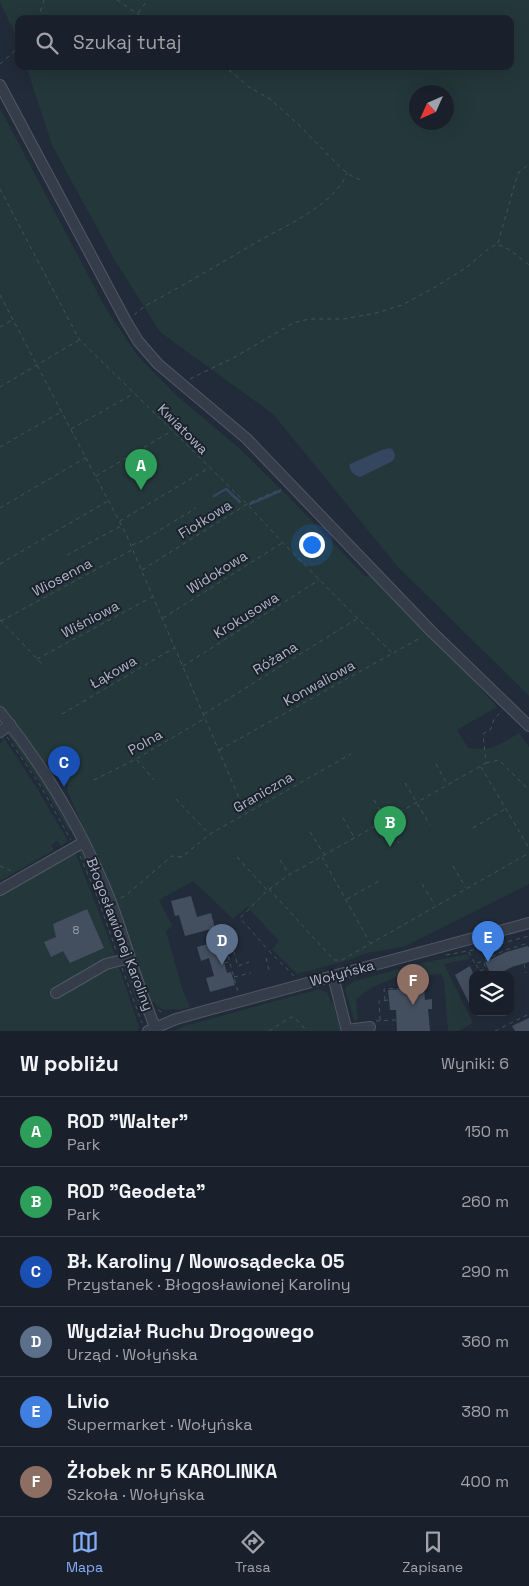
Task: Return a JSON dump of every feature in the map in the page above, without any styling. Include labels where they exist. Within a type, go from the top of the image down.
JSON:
[{"type":"street","points":[[0,84],[138,341],[158,364],[247,439],[431,631],[529,726]]},
{"type":"street","name":"Błogosławionej Karoliny","points":[[0,712],[4,729],[49,780],[79,844],[110,901],[123,960],[151,1028]]},
{"type":"street","points":[[0,890],[79,844]]},
{"type":"street","name":"Wołyńska","points":[[151,1028],[208,1010],[529,923]]},
{"type":"street","points":[[56,993],[106,964],[123,960]]},
{"type":"street","points":[[333,976],[347,1031],[372,1024]]},
{"type":"path","points":[[39,15],[44,0]]},
{"type":"path","points":[[117,0],[137,14],[148,0]]},
{"type":"path","points":[[0,64],[15,51]]},
{"type":"path","points":[[228,70],[249,87],[270,99],[347,173],[364,181]]},
{"type":"path","points":[[180,383],[235,357],[293,323],[309,319],[344,319],[376,313],[402,305],[432,289],[467,267],[488,249],[497,244],[516,180],[520,172],[529,164]]},
{"type":"path","points":[[126,321],[145,306],[319,206],[344,183],[347,173]]},
{"type":"path","name":"Kwiatowa","points":[[0,188],[79,339],[247,504],[282,543],[393,654]]},
{"type":"path","points":[[497,244],[510,250],[529,265]]},
{"type":"path","points":[[0,295],[122,526],[246,814]]},
{"type":"path","points":[[0,327],[13,320]]},
{"type":"path","points":[[0,387],[79,339]]},
{"type":"path","points":[[71,429],[134,393]]},
{"type":"path","points":[[0,447],[61,412]]},
{"type":"path","points":[[95,476],[171,431]]},
{"type":"path","points":[[0,508],[86,458]]},
{"type":"path","points":[[119,522],[209,468]]},
{"type":"path","name":"Fiołkowa","points":[[141,570],[247,504],[281,489]]},
{"type":"path","points":[[0,564],[108,501]]},
{"type":"path","points":[[131,546],[196,508]]},
{"type":"path","points":[[67,555],[122,526]]},
{"type":"path","name":"Widokowa","points":[[162,618],[282,543]]},
{"type":"path","name":"Wiosenna","points":[[1,620],[133,550]]},
{"type":"path","name":"Krokusowa","points":[[183,666],[320,580]]},
{"type":"path","name":"Wiśniowa","points":[[37,659],[153,597]]},
{"type":"path","name":"Różana","points":[[203,714],[358,618]]},
{"type":"path","points":[[1,620],[44,666]]},
{"type":"path","name":"Konwaliowa","points":[[219,750],[428,633]]},
{"type":"path","name":"Łąkowa","points":[[62,714],[175,648]]},
{"type":"path","points":[[486,763],[483,734],[491,729],[494,719],[507,705]]},
{"type":"path","name":"Polna","points":[[94,780],[136,759],[205,718]]},
{"type":"path","points":[[4,729],[79,844],[97,896],[151,1028]]},
{"type":"path","name":"Graniczna","points":[[110,901],[125,896],[172,856],[182,857],[210,834],[351,754]]},
{"type":"path","points":[[136,759],[154,780]]},
{"type":"path","points":[[290,972],[240,918],[268,890],[289,875],[486,763],[499,760],[529,790]]},
{"type":"path","points":[[436,764],[448,785]]},
{"type":"path","points":[[480,766],[529,848]]},
{"type":"path","points":[[405,783],[430,825]]},
{"type":"path","points":[[176,799],[210,834]]},
{"type":"path","points":[[374,800],[399,843]]},
{"type":"path","points":[[473,828],[505,809]]},
{"type":"path","points":[[343,818],[354,838]]},
{"type":"path","points":[[310,832],[371,944]]},
{"type":"path","points":[[237,857],[334,960],[342,960],[529,853]]},
{"type":"path","points":[[280,860],[289,875]]},
{"type":"path","points":[[0,866],[16,873]]},
{"type":"path","points":[[453,866],[466,888]]},
{"type":"path","points":[[346,900],[380,881]]},
{"type":"path","points":[[422,884],[436,906]]},
{"type":"path","points":[[227,928],[238,966],[249,962]]},
{"type":"path","points":[[475,964],[511,948],[529,943]]},
{"type":"path","points":[[511,948],[512,952]]},
{"type":"path","points":[[468,951],[479,969]]},
{"type":"path","points":[[228,956],[239,996]]},
{"type":"path","points":[[266,958],[269,970]]},
{"type":"path","points":[[224,964],[236,959]]},
{"type":"path","points":[[480,971],[487,968],[483,961]]},
{"type":"path","points":[[524,964],[526,973]]},
{"type":"path","points":[[233,978],[252,972]]},
{"type":"path","points":[[385,1000],[384,989],[404,988]]},
{"type":"path","points":[[380,1021],[379,1001],[389,1000]]},
{"type":"path","points":[[155,1006],[160,1012],[170,1013]]},
{"type":"path","points":[[495,1031],[529,1014]]},
{"type":"path","points":[[270,1031],[291,1018],[296,1019],[307,1031]]},
{"type":"path","points":[[372,1024],[380,1021],[396,1020]]},
{"type":"shaded area","points":[[0,0],[529,0],[529,696],[397,566],[273,414],[160,332],[114,259],[53,147],[27,70],[514,70],[514,15],[15,15],[15,34]]},
{"type":"shaded area","points":[[0,108],[106,309],[138,356],[174,393],[239,448],[366,577],[369,575],[384,589],[467,673],[497,707],[457,730],[468,748],[490,748],[519,733],[529,747],[529,884],[403,947],[367,953],[349,960],[297,974],[272,949],[279,941],[247,907],[233,919],[193,881],[159,900],[173,926],[166,931],[183,991],[190,1007],[180,1010],[163,1009],[154,1002],[151,1002],[117,904],[66,788],[68,786],[63,779],[61,780],[53,768],[42,761],[0,706]]},
{"type":"shaded area","points":[[5,731],[11,733],[49,788],[72,829],[69,831],[45,790]]},
{"type":"shaded area","points":[[2,735],[35,785],[68,841],[61,846],[57,841],[51,845],[54,850],[0,881],[0,743],[3,741],[0,737]]},
{"type":"shaded area","points":[[78,849],[83,850],[107,903],[123,952],[121,957],[100,899]]},
{"type":"shaded area","points":[[71,854],[76,854],[113,949],[139,1027],[137,1031],[0,1031],[0,895]]},
{"type":"shaded area","points":[[468,954],[470,959],[444,964],[473,1023],[458,1031],[448,1031],[444,981],[441,974],[396,977],[371,988],[356,999],[358,1020],[354,1021],[345,988],[354,981],[426,962]]},
{"type":"shaded area","points":[[123,963],[128,967],[142,1007],[139,1008]]},
{"type":"shaded area","points":[[319,989],[327,992],[333,1003],[341,1031],[175,1031],[181,1027]]},
{"type":"water","points":[[390,448],[395,455],[391,462],[360,477],[352,472],[350,464]]},
{"type":"building","points":[[191,896],[197,917],[211,913],[215,928],[185,936],[179,915],[175,916],[171,901]]},
{"type":"building","points":[[87,909],[104,948],[70,963],[63,951],[51,957],[44,942],[56,937],[53,924]]},
{"type":"building","points":[[229,938],[233,952],[222,955],[227,973],[231,972],[235,985],[210,992],[206,978],[214,976],[209,958],[201,961],[197,947]]},
{"type":"building","points":[[527,946],[529,947],[529,962],[504,971],[489,971],[485,962],[506,952]]},
{"type":"building","points":[[470,966],[472,971],[469,971],[469,1003],[455,975]]},
{"type":"building","points":[[424,988],[425,1000],[432,999],[432,1009],[428,1009],[430,1031],[397,1031],[396,1010],[390,1010],[388,990]]},
{"type":"building","points":[[529,1018],[529,1031],[515,1031],[512,1026]]},
{"type":"waterway","points":[[214,496],[226,489],[240,502]]},
{"type":"waterway","points":[[250,504],[280,491]]},
{"type":"place","name":"ROD \"Walter\"","points":[[141,490]]},
{"type":"place","name":"Bł. Karoliny / Nowosądecka 05","points":[[64,787]]},
{"type":"place","name":"ROD \"Geodeta\"","points":[[390,847]]},
{"type":"place","name":"Livio","points":[[488,962]]},
{"type":"place","name":"Wydział Ruchu Drogowego","points":[[222,965]]},
{"type":"place","name":"Żłobek nr 5 KAROLINKA","points":[[413,1005]]}]
